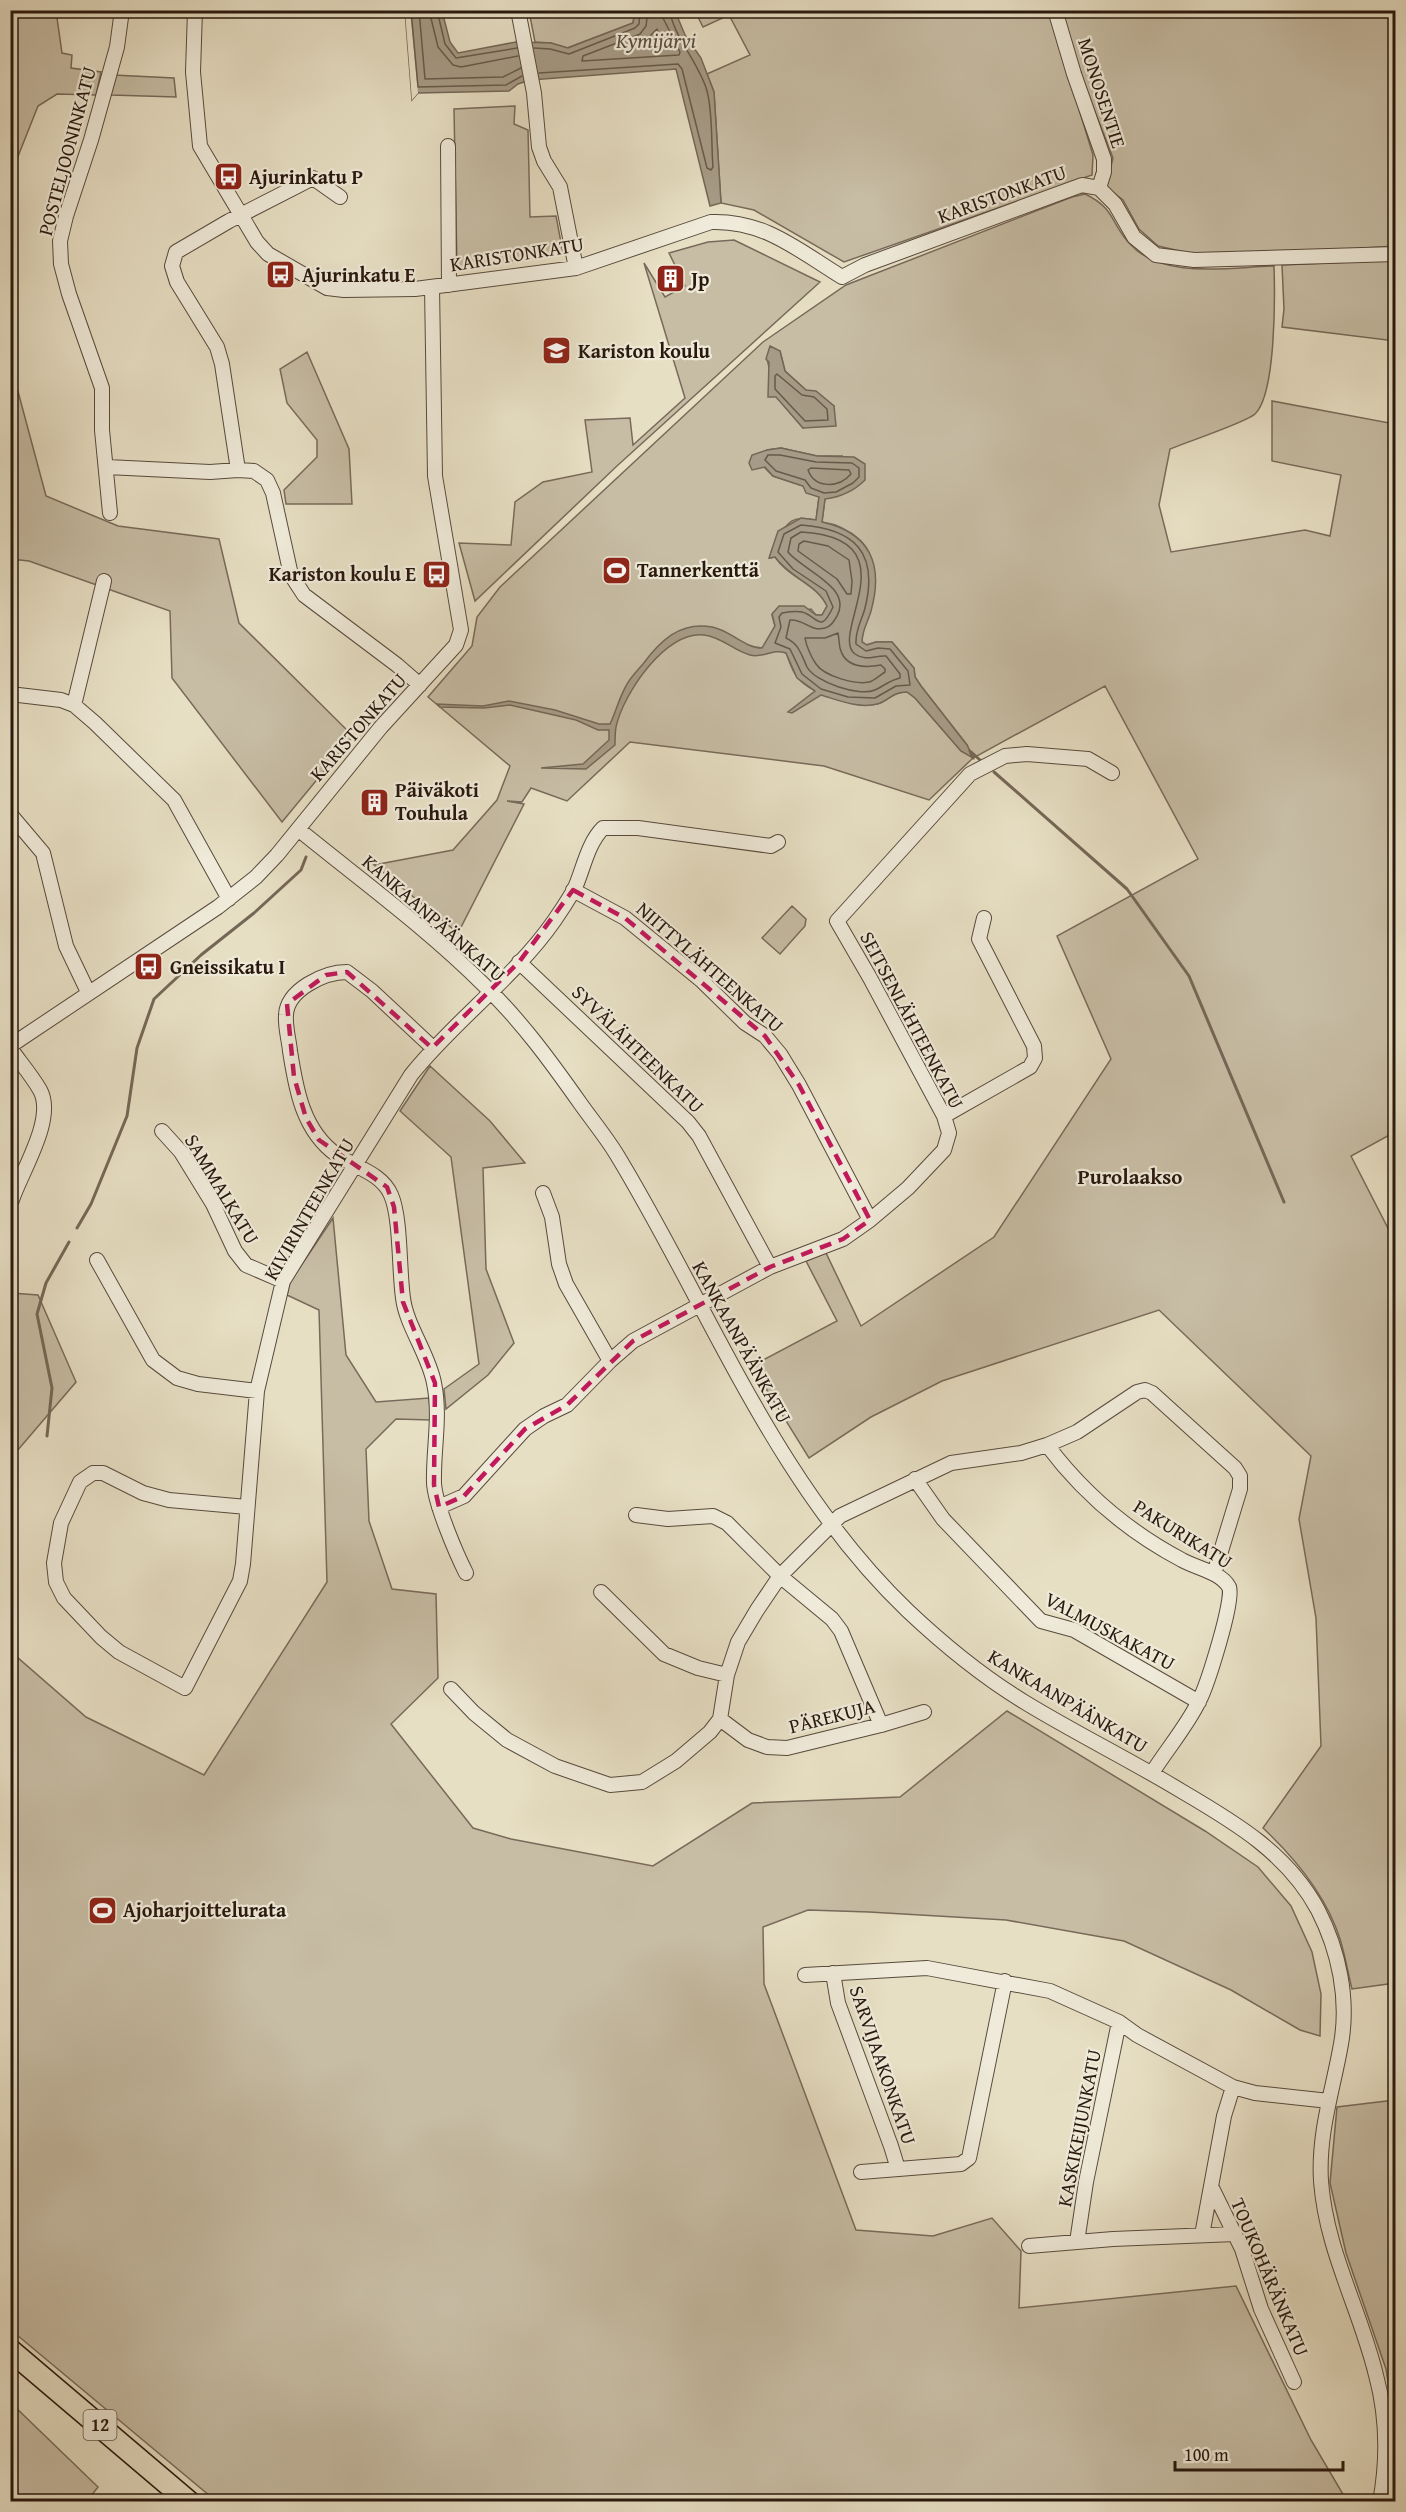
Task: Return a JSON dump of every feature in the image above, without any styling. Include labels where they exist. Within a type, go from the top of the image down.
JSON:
[{"type":"highway","name":"12","points":[[10,2350],[189,2502]]},
{"type":"street","name":"POSTELJOONINKATU","points":[[110,513],[102,430],[102,388],[69,294],[61,264],[60,241],[117,47],[122,10]]},
{"type":"street","points":[[195,10],[193,72],[200,147],[257,242],[268,254],[327,288],[344,290],[432,287]]},
{"type":"street","points":[[518,10],[534,93],[539,147],[544,161],[560,187],[576,268]]},
{"type":"street","name":"MONOSENTIE","points":[[1055,10],[1074,74],[1104,159],[1104,172],[1099,188]]},
{"type":"street","points":[[448,146],[449,285]]},
{"type":"street","points":[[238,470],[222,364],[217,347],[177,282],[172,266],[176,252],[313,178],[340,197]]},
{"type":"street","name":"KARISTONKATU","points":[[10,1047],[88,992],[229,899],[263,870],[381,727],[456,645],[461,630],[435,476],[432,287],[576,268],[711,222],[758,227],[842,276],[1082,185],[1099,188]]},
{"type":"street","points":[[1099,188],[1115,204],[1134,237],[1156,255],[1194,260],[1395,254]]},
{"type":"street","points":[[107,467],[210,472],[254,471],[267,480],[273,493],[291,575],[304,595],[397,664],[420,685]]},
{"type":"street","points":[[74,705],[104,581]]},
{"type":"street","points":[[10,694],[61,700],[74,705],[174,800],[229,899]]},
{"type":"street","name":"SEITSENLÄHTEENKATU","points":[[439,1507],[464,1496],[525,1429],[544,1416],[567,1405],[633,1341],[770,1268],[843,1239],[908,1188],[944,1150],[949,1133],[944,1116],[837,921],[970,774],[1005,756],[1027,754],[1088,759],[1112,773]]},
{"type":"street","points":[[10,814],[43,853],[66,946],[88,992]]},
{"type":"street","name":"KIVIRINTEENKATU","points":[[247,1507],[169,1500],[143,1493],[103,1473],[93,1473],[76,1488],[61,1523],[54,1563],[56,1582],[64,1598],[101,1637],[119,1652],[185,1688],[240,1581],[247,1507],[257,1391],[284,1281],[398,1095],[433,1048],[460,1024],[554,922],[573,890],[592,846],[603,828],[638,828],[771,846],[778,842]]},
{"type":"street","name":"KANKAANPÄÄNKATU","points":[[298,829],[419,926],[490,991],[529,1034],[616,1153],[791,1469],[831,1526],[873,1575],[908,1611],[987,1678],[1023,1702],[1152,1773],[1264,1844],[1301,1884],[1316,1906],[1335,1952],[1343,1995],[1342,2038],[1320,2158],[1324,2208],[1335,2258],[1371,2358],[1380,2395],[1386,2443],[1380,2502]]},
{"type":"street","name":"NIITTYLÄHTEENKATU","points":[[573,890],[625,918],[701,981],[744,1023],[765,1036],[780,1054],[799,1084],[870,1220]]},
{"type":"street","points":[[944,1116],[1030,1067],[1035,1058],[1034,1046],[979,939],[984,918]]},
{"type":"street","name":"SYVÄLÄHTEENKATU","points":[[519,962],[588,1030],[688,1122],[705,1146],[770,1268]]},
{"type":"street","points":[[433,1048],[372,991],[347,972],[326,975],[291,997],[287,1004],[286,1018],[294,1077],[297,1094],[306,1118],[319,1140],[338,1156],[380,1180],[387,1187],[394,1207],[403,1302],[435,1383],[437,1426],[434,1485],[439,1507],[466,1573]]},
{"type":"street","points":[[10,1047],[39,1088],[45,1102],[38,1139],[12,1200]]},
{"type":"street","name":"SAMMALKATU","points":[[162,1131],[181,1152],[213,1204],[236,1251],[246,1265],[284,1281]]},
{"type":"street","points":[[543,1192],[552,1217],[559,1263],[566,1284],[610,1361]]},
{"type":"street","points":[[97,1260],[153,1360],[177,1378],[198,1384],[257,1391]]},
{"type":"street","points":[[451,1689],[474,1713],[507,1740],[555,1766],[610,1785],[642,1782],[676,1761],[720,1719],[728,1675],[738,1642],[780,1576],[840,1516],[951,1463],[1021,1453],[1047,1446],[1077,1432],[1137,1392],[1145,1390],[1152,1393],[1235,1468],[1240,1476],[1240,1489],[1214,1574]]},
{"type":"street","name":"PAKURIKATU","points":[[1047,1446],[1070,1475],[1099,1503],[1141,1535],[1182,1560],[1214,1574],[1224,1580],[1230,1588],[1231,1597],[1207,1682],[1199,1702],[1152,1773]]},
{"type":"street","name":"VALMUSKAKATU","points":[[915,1479],[943,1520],[1041,1621],[1074,1629],[1199,1702]]},
{"type":"street","points":[[636,1515],[668,1519],[713,1516],[727,1523],[780,1576],[832,1619],[841,1631],[881,1725]]},
{"type":"street","points":[[601,1592],[663,1654],[698,1668],[728,1675]]},
{"type":"street","name":"PÄREKUJA","points":[[720,1719],[748,1740],[767,1747],[787,1748],[924,1712]]},
{"type":"street","points":[[805,1975],[927,1968],[1050,1991],[1119,2022],[1137,2035],[1233,2087],[1255,2093],[1329,2101]]},
{"type":"street","name":"SARVIJAAKONKATU","points":[[833,1973],[838,2003],[898,2169]]},
{"type":"street","points":[[861,2172],[962,2164],[969,2158],[1005,1982]]},
{"type":"street","name":"KASKIKEIJUNKATU","points":[[1077,2242],[1086,2182],[1119,2022]]},
{"type":"street","name":"TOUKOHÄRÄNKATU","points":[[1202,2235],[1224,2116],[1233,2087]]},
{"type":"street","name":"TOUKOHÄRÄNKATU","points":[[1211,2186],[1242,2249],[1261,2309],[1294,2382]]},
{"type":"street","points":[[1029,2246],[1234,2234]]},
{"type":"highlighted area","points":[[573,890],[625,918],[765,1036],[799,1085],[870,1220],[843,1239],[770,1267],[633,1341],[567,1405],[525,1429],[464,1496],[439,1507],[434,1485],[435,1383],[403,1302],[394,1207],[387,1187],[319,1140],[306,1118],[294,1077],[287,1004],[326,975],[347,972],[432,1048],[519,962]]},
{"type":"shaded area","points":[[11,10],[56,11],[62,53],[72,55],[71,68],[101,72],[96,95],[57,94],[38,106],[11,174]]},
{"type":"shaded area","points":[[529,11],[635,11],[633,23],[567,48],[551,43],[535,42]]},
{"type":"shaded area","points":[[695,11],[1049,11],[1093,155],[1092,175],[844,262],[754,210],[721,203],[714,92],[707,74],[750,55],[729,15],[703,27]]},
{"type":"shaded area","points":[[1062,11],[1395,11],[1395,246],[1319,251],[1189,253],[1158,246],[1139,229],[1123,200],[1106,187],[1113,158],[1083,81]]},
{"type":"shaded area","points":[[113,75],[174,78],[176,97],[111,95]]},
{"type":"shaded area","points":[[515,106],[514,124],[528,130],[530,217],[556,216],[563,253],[457,269],[454,109]]},
{"type":"shaded area","points":[[1085,194],[1095,199],[1107,211],[1130,244],[1144,255],[1160,263],[1198,269],[1274,266],[1273,344],[1271,366],[1262,403],[1250,418],[1170,449],[1159,505],[1171,552],[1305,530],[1330,536],[1341,475],[1272,461],[1272,401],[1395,424],[1395,1132],[1351,1156],[1395,1242],[1395,1983],[1352,1989],[1340,1939],[1327,1907],[1298,1865],[1263,1828],[1321,1746],[1316,1618],[1299,1519],[1311,1456],[1159,1310],[942,1381],[871,1417],[809,1458],[752,1366],[837,1321],[806,1261],[826,1253],[861,1326],[994,1237],[1111,1059],[1057,936],[1198,859],[1105,686],[973,758],[929,800],[824,766],[630,742],[567,801],[531,788],[522,802],[507,801],[524,804],[458,933],[374,865],[453,850],[497,800],[510,766],[428,697],[472,646],[477,617],[500,587],[763,342],[846,285],[1072,197]],"holes":[[[780,351],[785,371],[806,390],[834,406],[803,428],[776,396],[767,359],[769,355]],[[781,448],[817,456],[842,456],[825,498],[822,522],[842,528],[856,536],[868,551],[873,563],[874,576],[862,642],[866,645],[876,642],[892,642],[914,668],[915,677],[967,745],[972,757],[961,751],[915,698],[907,692],[897,693],[881,703],[869,705],[847,702],[824,695],[804,684],[792,669],[786,653],[779,650],[769,640],[775,626],[772,615],[811,609],[816,615],[822,615],[827,606],[810,586],[775,557],[770,558],[775,544],[792,521],[816,520],[819,497],[803,486],[773,476],[764,467],[767,450]]]},
{"type":"shaded area","points":[[734,240],[820,282],[618,465],[475,601],[459,543],[511,545],[515,502],[543,482],[592,472],[585,420],[630,418],[633,445],[685,398],[644,263],[665,297],[685,286],[669,253],[708,242]]},
{"type":"shaded area","points":[[1395,260],[1395,341],[1282,327],[1284,309],[1282,265]]},
{"type":"shaded area","points":[[10,347],[16,384],[46,496],[118,526],[219,539],[239,623],[353,736],[282,822],[172,678],[170,611],[29,561],[11,559]]},
{"type":"shaded area","points":[[307,352],[349,449],[352,504],[286,504],[284,490],[317,457],[317,440],[287,403],[280,369]]},
{"type":"shaded area","points":[[792,906],[806,919],[805,926],[780,954],[762,938]]},
{"type":"shaded area","points":[[430,1066],[490,1121],[525,1163],[483,1168],[486,1269],[514,1343],[488,1375],[446,1409],[444,1389],[479,1364],[451,1157],[400,1111]]},
{"type":"shaded area","points":[[333,1218],[346,1355],[376,1402],[429,1398],[431,1420],[396,1419],[366,1449],[369,1521],[392,1589],[436,1594],[438,1678],[391,1724],[473,1828],[511,1839],[653,1866],[752,1803],[900,1797],[1007,1711],[1205,1831],[1258,1867],[1291,1906],[1312,1952],[1321,1994],[1320,2036],[1300,2030],[1231,1990],[1124,1941],[1006,1920],[808,1910],[763,1927],[764,1984],[856,2230],[933,2236],[992,2218],[1021,2251],[1019,2308],[1236,2286],[1311,2440],[1347,2501],[216,2501],[11,2330],[10,1651],[86,1717],[204,1775],[327,1582],[319,1310],[287,1295],[290,1282]]},
{"type":"shaded area","points":[[11,1293],[38,1295],[76,1382],[11,1458]]},
{"type":"shaded area","points":[[1396,2100],[1395,2453],[1394,2422],[1386,2369],[1346,2253],[1330,2183],[1337,2107]]},
{"type":"shaded area","points":[[11,2403],[98,2487],[87,2501],[11,2501]]},
{"type":"water","name":"Kymijärvi","points":[[405,11],[442,11],[450,42],[458,53],[516,42],[551,43],[568,48],[633,23],[635,11],[675,11],[685,35],[701,58],[714,92],[721,203],[710,206],[676,69],[530,80],[518,84],[509,91],[418,93],[412,100]]},
{"type":"water","points":[[770,346],[780,351],[785,371],[806,390],[816,391],[834,406],[836,426],[803,428],[776,397],[768,397],[769,362],[766,359]]},
{"type":"water","points":[[781,448],[817,456],[854,457],[865,464],[865,480],[861,484],[847,493],[825,499],[822,522],[852,534],[862,543],[874,565],[875,594],[862,642],[867,645],[876,642],[892,642],[914,668],[915,677],[967,745],[973,758],[961,751],[915,698],[907,692],[897,693],[881,703],[870,705],[849,703],[821,695],[792,713],[788,712],[815,691],[797,678],[786,653],[750,655],[717,638],[704,635],[690,636],[675,643],[661,653],[648,667],[627,698],[620,713],[615,745],[586,769],[541,768],[583,764],[609,740],[609,730],[598,730],[576,720],[510,705],[484,708],[440,707],[437,704],[483,706],[509,701],[555,710],[599,724],[610,724],[632,677],[656,648],[681,630],[690,627],[712,627],[749,645],[762,648],[775,626],[772,614],[779,606],[804,606],[816,615],[822,615],[827,606],[823,598],[775,557],[769,558],[778,531],[801,518],[816,520],[819,497],[806,493],[803,486],[773,476],[765,467],[752,470],[749,463],[752,455]]},
{"type":"pier","points":[[405,11],[410,11],[418,93],[412,100]]},
{"type":"waterway","points":[[973,758],[970,751],[980,760]]},
{"type":"waterway","points":[[994,772],[1127,889],[1189,976],[1284,1202]]},
{"type":"waterway","points":[[77,1228],[91,1204],[127,1116],[137,1048],[154,999],[201,955],[254,913],[301,870],[306,857]]},
{"type":"waterway","points":[[47,1436],[52,1388],[37,1314],[46,1283],[69,1242]]},
{"type":"place","name":"Ajurinkatu P","points":[[228,177]]},
{"type":"place","name":"Ajurinkatu E","points":[[281,275]]},
{"type":"place","name":"Jp","points":[[670,279]]},
{"type":"place","name":"Kariston koulu","points":[[557,351]]},
{"type":"place","name":"Tannerkenttä","points":[[616,570]]},
{"type":"place","name":"Kariston koulu E","points":[[437,574]]},
{"type":"place","name":"Päiväkoti Touhula","points":[[374,802]]},
{"type":"place","name":"Gneissikatu I","points":[[149,967]]},
{"type":"place","name":"Ajoharjoittelurata","points":[[102,1910]]},
{"type":"district","name":"Purolaakso","points":[[1130,1177]]}]
